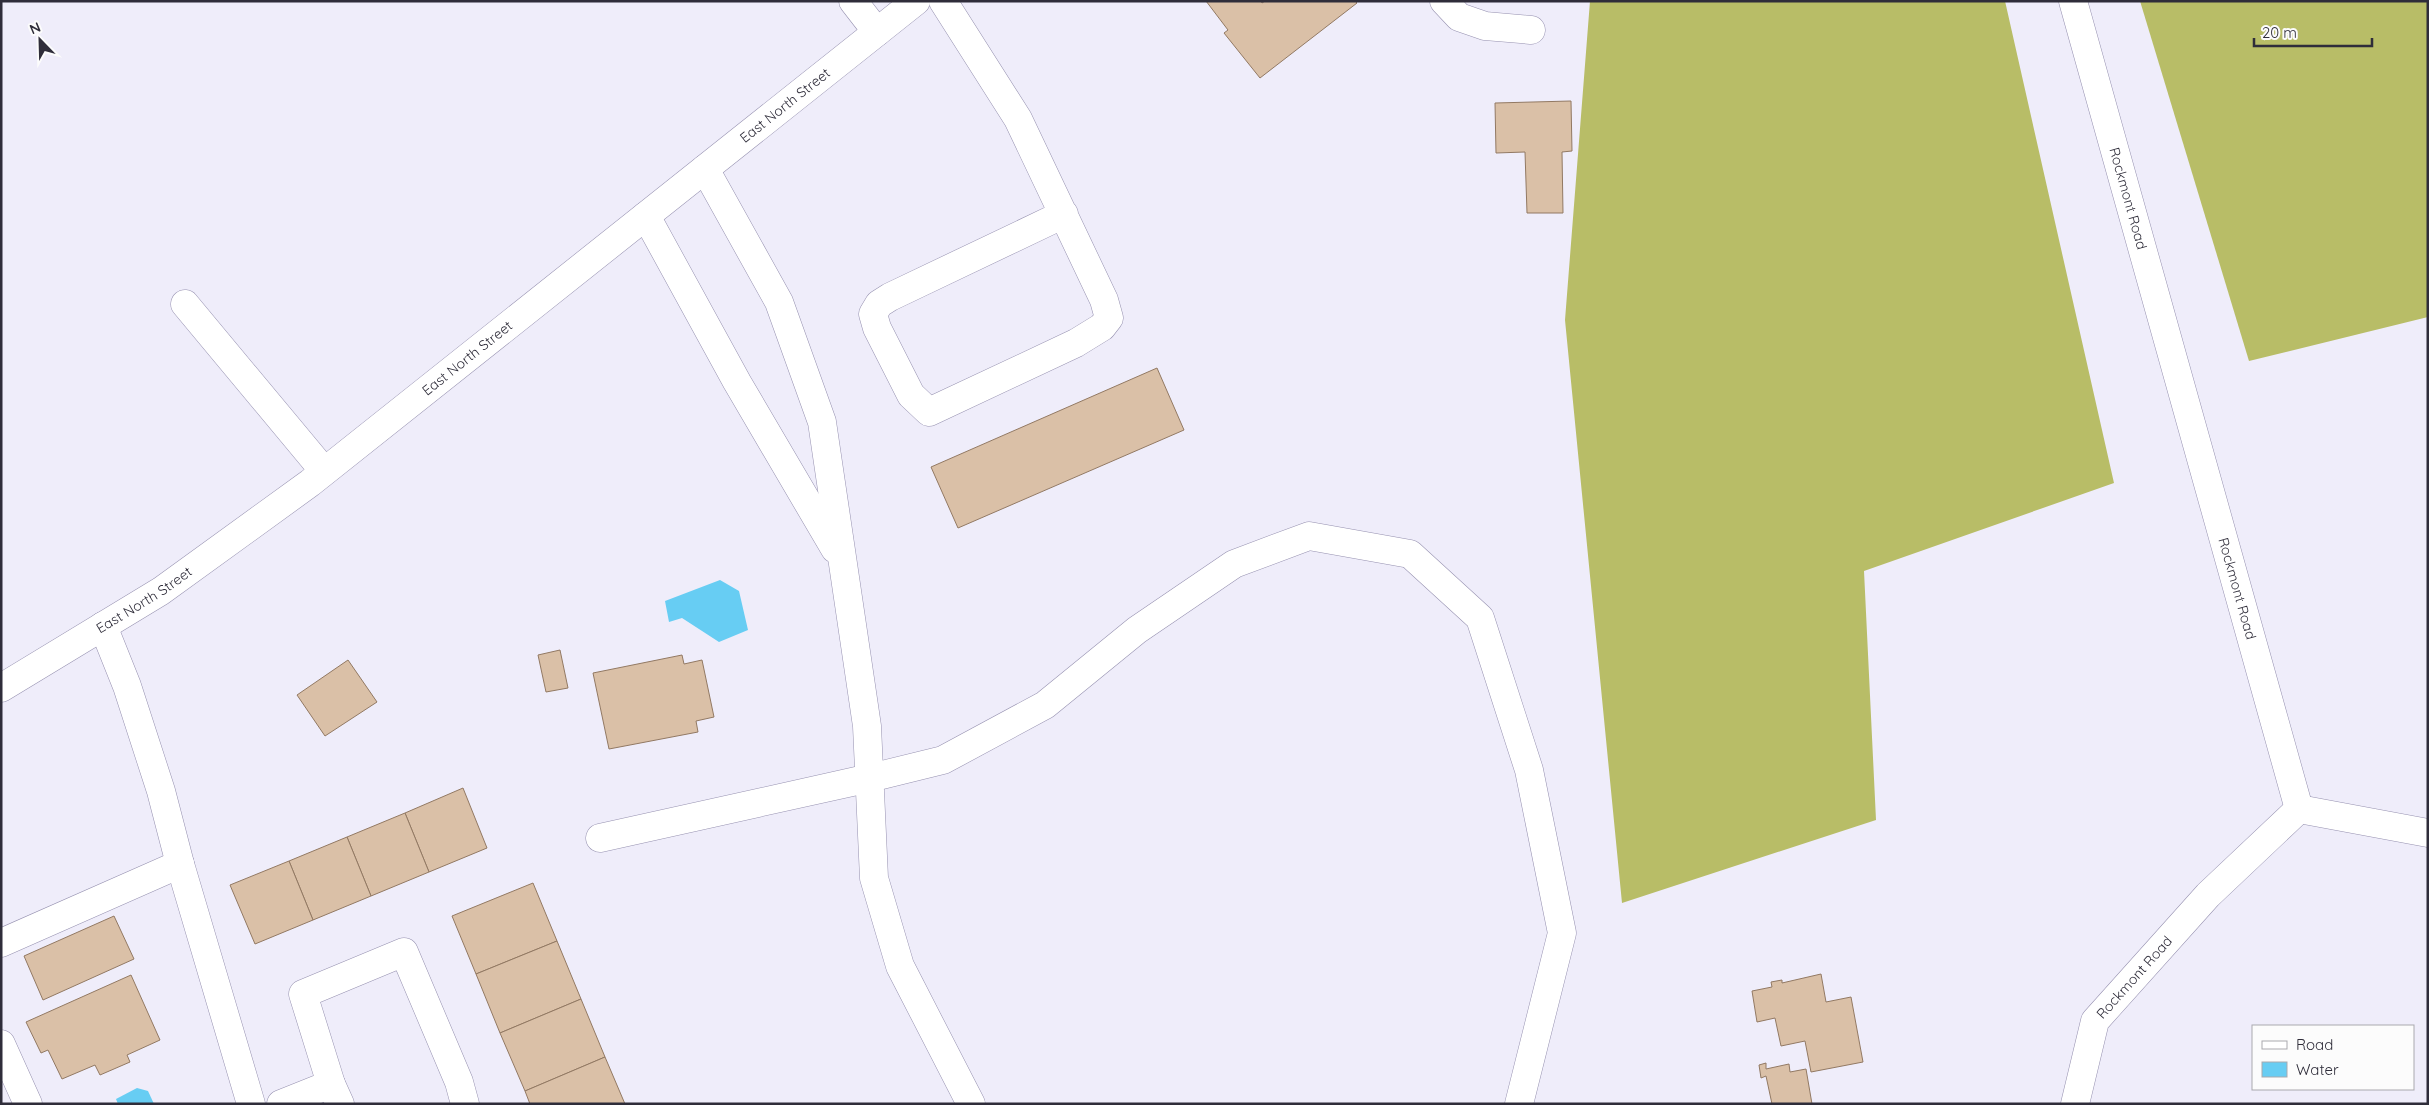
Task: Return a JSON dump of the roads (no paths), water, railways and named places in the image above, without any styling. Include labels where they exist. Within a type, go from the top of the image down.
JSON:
[{"type":"street","points":[[854,1],[877,32]]},
{"type":"street","name":"East North Street","points":[[1,688],[161,591],[324,471],[916,1]]},
{"type":"street","points":[[943,1],[1018,119],[1064,214],[1104,300],[1109,318],[1102,327],[1076,343],[929,412],[911,396],[877,328],[874,314],[879,304],[890,296],[1064,214]]},
{"type":"street","points":[[1444,1],[1459,17],[1485,26],[1531,30]]},
{"type":"street","name":"Rockmont Road","points":[[2073,1],[2299,808],[2208,895],[2094,1021],[2075,1104]]},
{"type":"street","points":[[705,169],[778,302],[822,422],[867,726],[874,878],[900,966],[971,1104]]},
{"type":"street","points":[[646,216],[737,382],[843,562]]},
{"type":"street","points":[[185,304],[324,471]]},
{"type":"street","points":[[600,838],[943,760],[1045,705],[1136,630],[1234,564],[1309,536],[1410,554],[1480,618],[1529,770],[1562,933],[1519,1104]]},
{"type":"street","points":[[103,626],[127,686],[161,791],[180,864],[251,1104]]},
{"type":"street","points":[[2299,808],[2428,833]]},
{"type":"street","points":[[1,944],[180,864]]},
{"type":"street","points":[[281,1104],[335,1094],[303,994],[404,952],[459,1082],[465,1104]]},
{"type":"street","points":[[1,1044],[28,1104]]},
{"type":"water","points":[[720,580],[739,591],[748,630],[719,642],[682,618],[669,622],[665,601]]},
{"type":"water","points":[[137,1088],[148,1091],[154,1104],[118,1104],[116,1099]]}]
